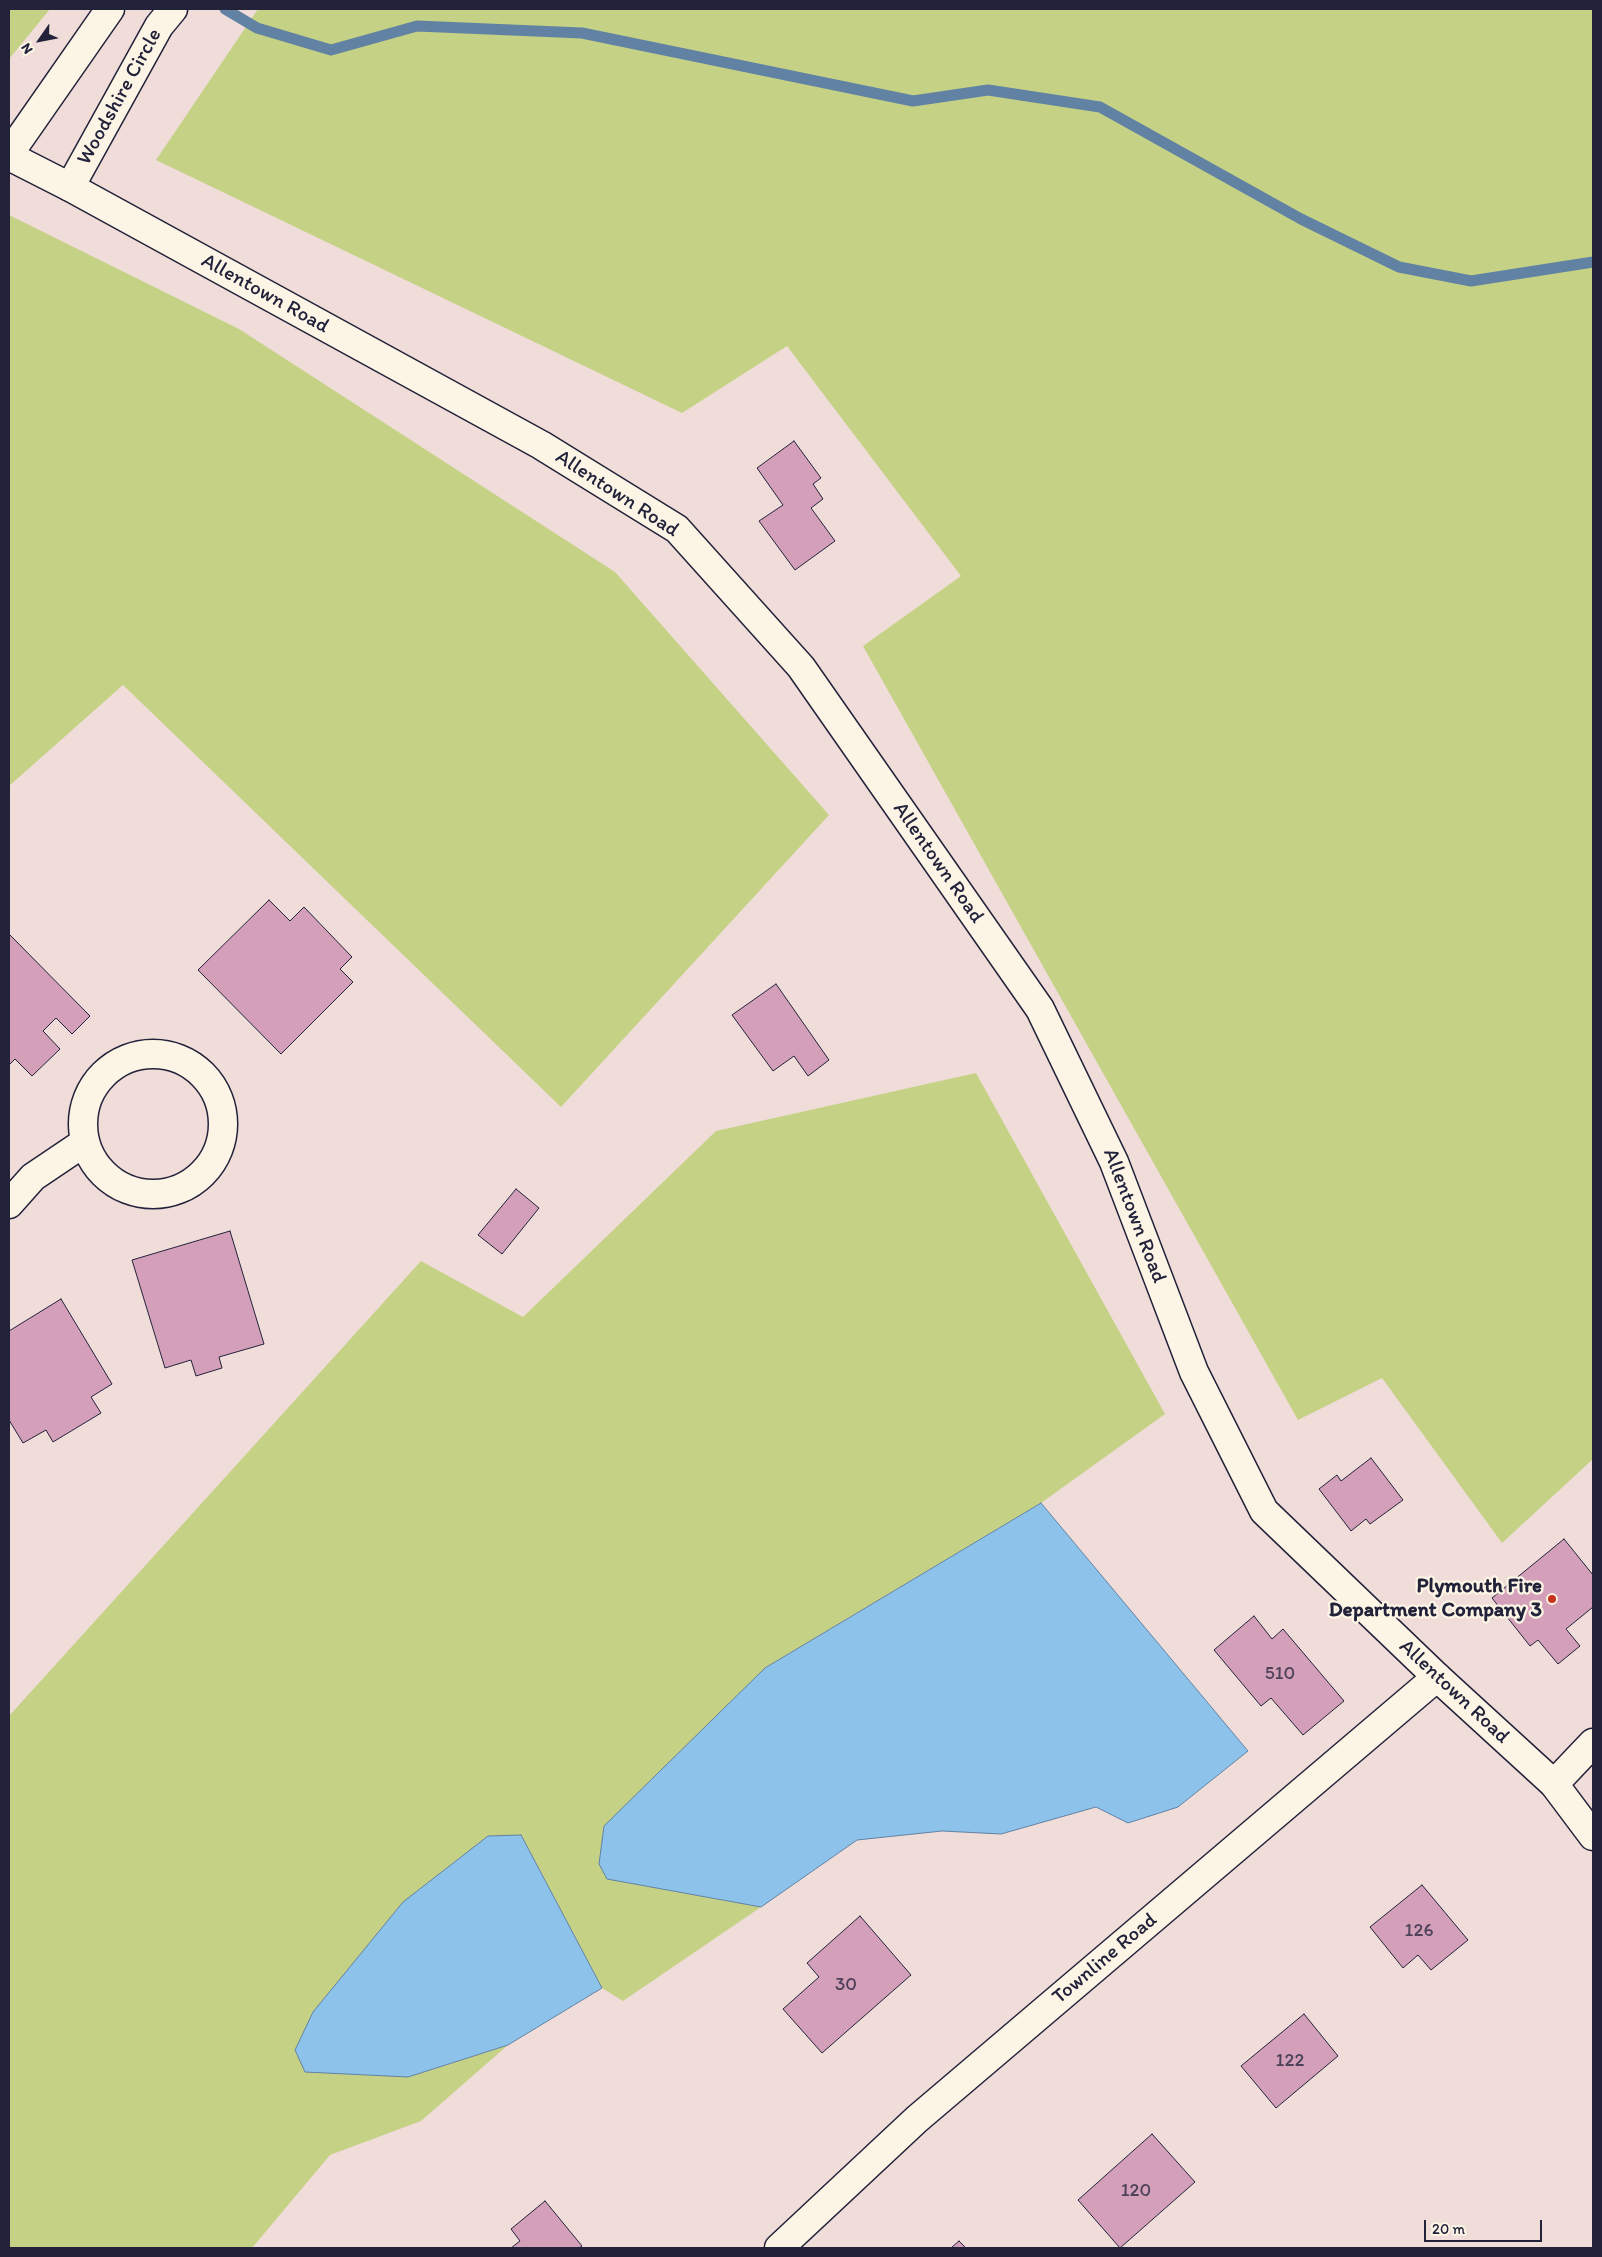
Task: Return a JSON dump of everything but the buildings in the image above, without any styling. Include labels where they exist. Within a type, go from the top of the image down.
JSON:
[{"type":"street","points":[[9,155],[110,9]]},
{"type":"street","name":"Woodshire Circle","points":[[70,187],[159,26],[173,9]]},
{"type":"street","name":"Allentown Road","points":[[9,155],[541,445],[678,529],[801,667],[1040,1009],[1114,1162],[1194,1372],[1264,1511],[1437,1677],[1554,1784],[1593,1836]]},
{"type":"street","points":[[145,1054],[169,1055],[191,1065],[209,1081],[220,1102],[224,1126],[220,1148],[209,1168],[193,1183],[172,1192],[151,1195],[129,1190],[110,1180],[94,1163],[85,1142],[83,1119],[89,1095],[102,1075],[122,1061],[145,1054]]},
{"type":"street","points":[[9,1204],[33,1177],[85,1142]]},
{"type":"street","name":"Townline Road","points":[[779,2248],[917,2118],[1437,1677]]},
{"type":"street","points":[[1554,1784],[1593,1743]]},
{"type":"green space","points":[[9,9],[50,9],[9,59]]},
{"type":"green space","points":[[258,9],[1593,9],[1593,1459],[1502,1543],[1382,1378],[1298,1420],[863,646],[961,576],[787,346],[682,413],[156,160]]},
{"type":"green space","points":[[9,215],[239,329],[615,572],[829,815],[561,1107],[123,685],[9,786]]},
{"type":"green space","points":[[976,1073],[1165,1414],[1041,1503],[765,1668],[608,1879],[761,1907],[623,2001],[602,1988],[521,1835],[408,2077],[508,2045],[421,2121],[330,2155],[252,2248],[9,2248],[9,1716],[421,1261],[523,1317],[716,1131]]},
{"type":"water","points":[[1041,1503],[1248,1751],[1178,1807],[1128,1823],[1096,1807],[1001,1834],[942,1831],[857,1840],[761,1907],[607,1879],[599,1864],[604,1826],[765,1668]]},
{"type":"water","points":[[521,1835],[602,1988],[508,2045],[408,2077],[305,2072],[295,2050],[313,2012],[403,1902],[488,1836]]},
{"type":"waterway","points":[[225,9],[257,28],[331,50],[417,26],[582,33],[913,101],[988,90],[1100,107],[1301,219],[1399,267],[1471,281],[1593,262]]},
{"type":"place","name":"Plymouth Fire Department Company 3","points":[[1552,1599]]}]
